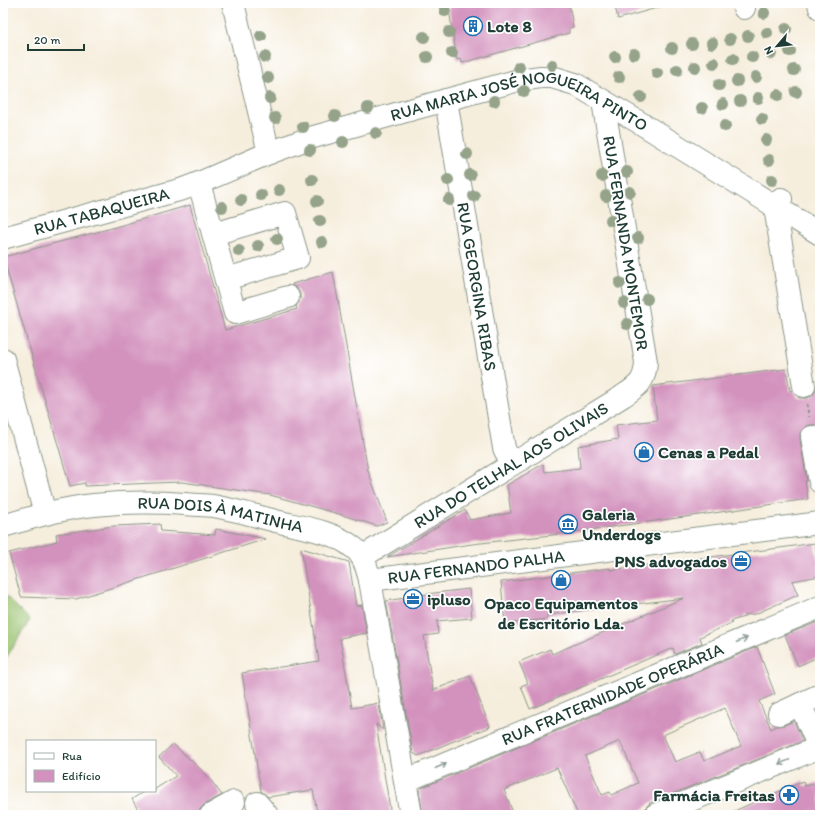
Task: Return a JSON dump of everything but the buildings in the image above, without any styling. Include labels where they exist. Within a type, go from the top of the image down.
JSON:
[{"type":"street","points":[[233,3],[269,153]]},
{"type":"street","points":[[819,3],[820,8]]},
{"type":"street","name":"RUA MARIA JOSÉ NOGUEIRA PINTO","points":[[199,183],[269,153],[310,138],[519,80],[552,77],[574,84],[778,202],[814,227]]},
{"type":"street","name":"RUA GEORGINA RIBAS","points":[[446,100],[504,448],[507,455],[512,460],[522,459]]},
{"type":"street","name":"RUA FERNANDA MONTEMOR","points":[[603,101],[646,362]]},
{"type":"street","points":[[199,183],[235,313],[288,297]]},
{"type":"street","name":"RUA TABAQUEIRA","points":[[3,238],[161,195],[199,183]]},
{"type":"street","points":[[778,202],[804,386]]},
{"type":"street","points":[[214,234],[286,213],[298,258],[226,279]]},
{"type":"street","points":[[3,359],[45,514]]},
{"type":"street","name":"RUA DO TELHAL AOS OLIVAIS","points":[[362,557],[635,388],[644,375],[646,362]]},
{"type":"street","points":[[812,438],[820,482]]},
{"type":"street","name":"RUA DOIS À MATINHA","points":[[3,526],[81,506],[131,502],[212,506],[334,536],[356,549],[362,557],[370,580]]},
{"type":"street","name":"RUA FERNANDO PALHA","points":[[370,580],[820,523]]},
{"type":"street","points":[[370,580],[411,815]]},
{"type":"street","name":"RUA FRATERNIDADE OPERÁRIA","points":[[405,780],[820,607]]},
{"type":"street","points":[[779,714],[820,695]]},
{"type":"street","points":[[655,815],[820,747],[800,704]]},
{"type":"street","points":[[211,815],[234,802]]},
{"type":"path","points":[[804,386],[812,438]]},
{"type":"green space","points":[[3,593],[30,620],[3,663]]},
{"type":"place","name":"Lote 8","points":[[473,26]]},
{"type":"place","name":"Cenas a Pedal","points":[[644,452]]},
{"type":"place","name":"Galeria Underdogs","points":[[568,524]]},
{"type":"place","name":"PNS advogados","points":[[741,561]]},
{"type":"place","name":"Opaco Equipamentos de Escritório Lda.","points":[[561,580]]},
{"type":"place","name":"ipluso","points":[[413,599]]},
{"type":"place","name":"Farmácia Freitas","points":[[789,795]]}]
